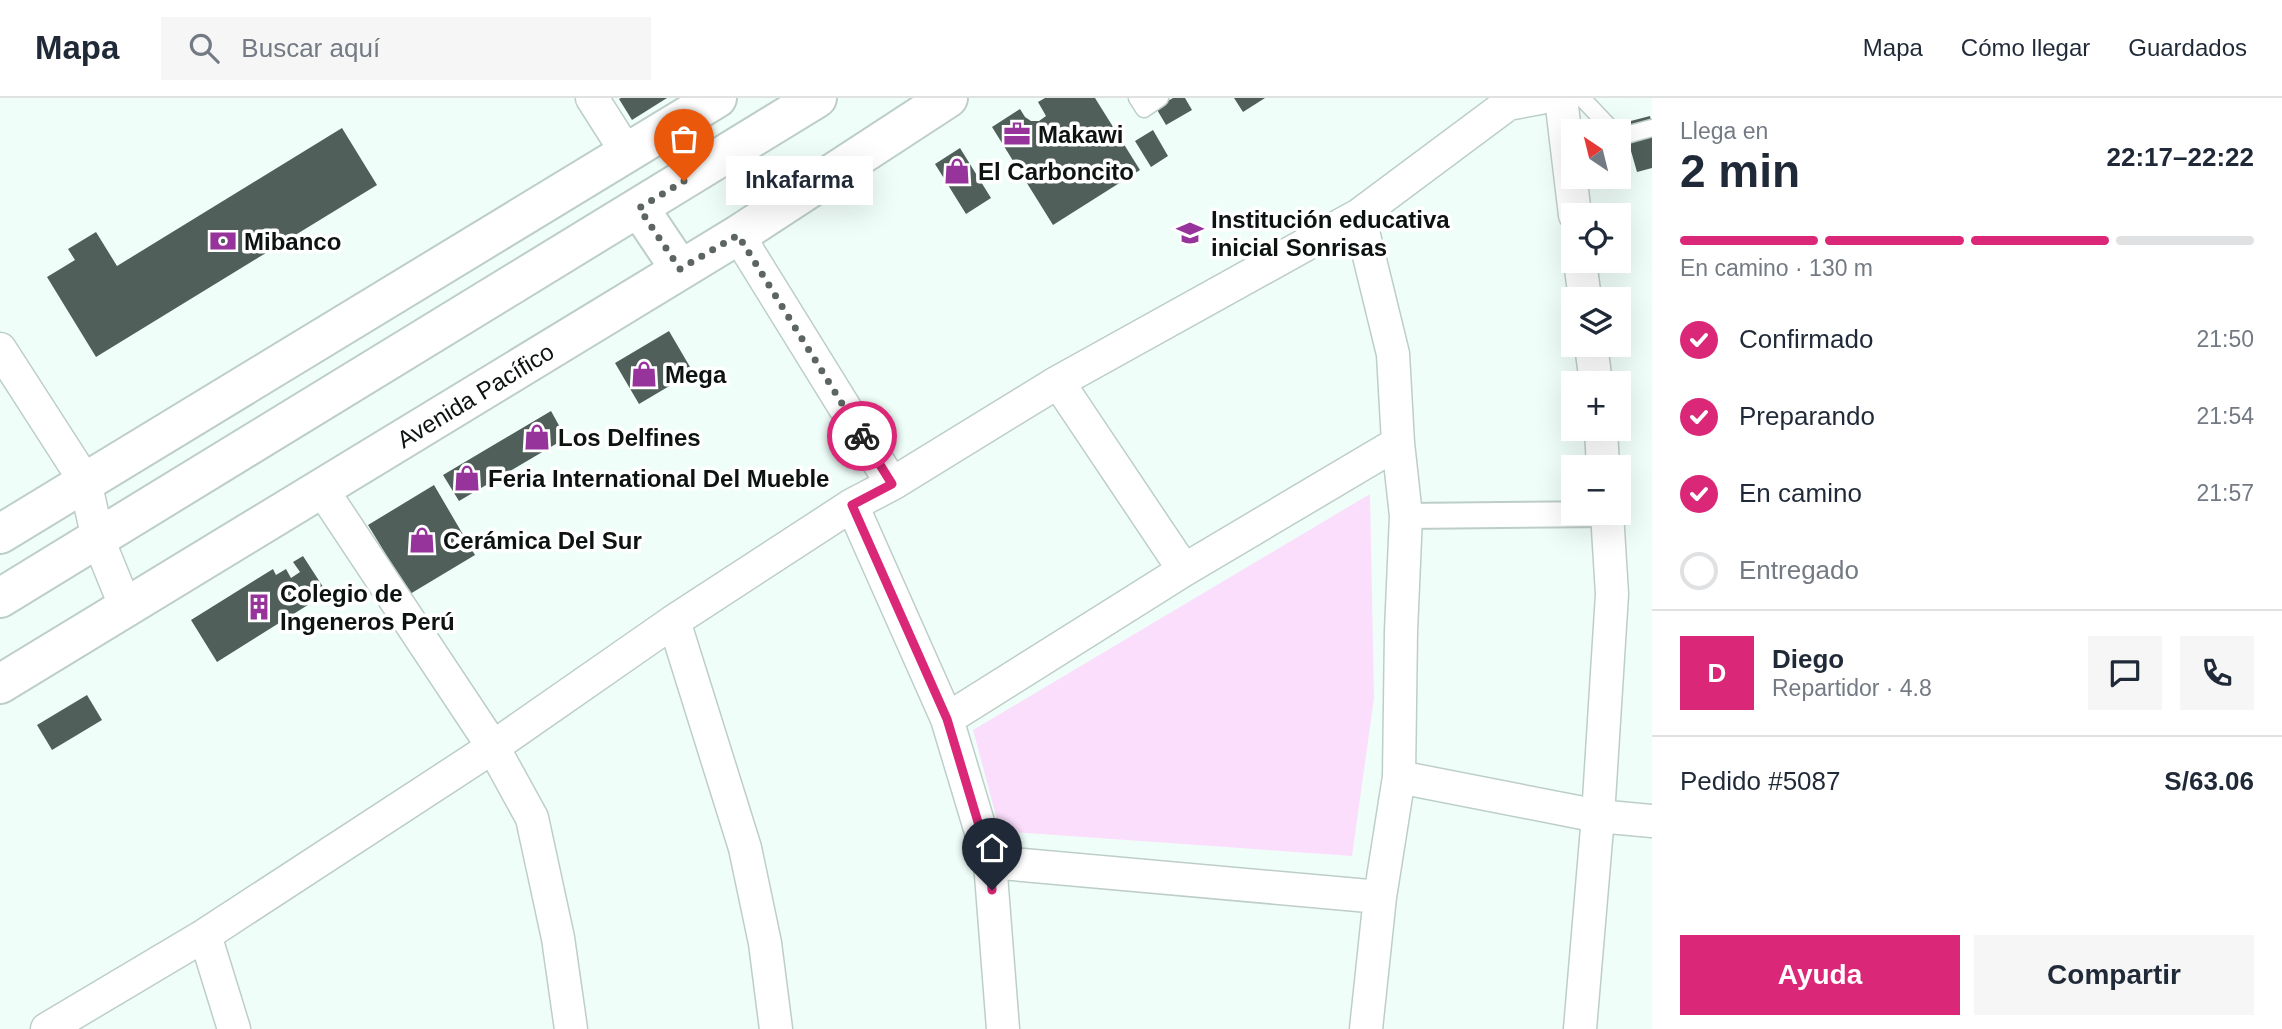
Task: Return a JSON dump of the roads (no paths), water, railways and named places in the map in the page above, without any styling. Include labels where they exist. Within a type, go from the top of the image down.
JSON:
[{"type":"main road","points":[[0,534],[717,98]]},
{"type":"main road","points":[[0,598],[817,98]]},
{"type":"main road","name":"Avenida Pacífico","points":[[0,684],[738,235],[948,98]]},
{"type":"main road","points":[[639,208],[680,269]]},
{"type":"street","points":[[592,98],[627,153]]},
{"type":"street","points":[[47,1029],[205,935],[493,747],[674,621],[852,505],[892,484],[1058,382],[1359,215],[1506,101],[1540,98]]},
{"type":"street","points":[[1561,98],[1574,203]]},
{"type":"street","points":[[1359,215],[1393,354],[1398,443],[1406,516],[1399,777],[1380,897],[1366,1029]]},
{"type":"street","points":[[738,235],[892,484]]},
{"type":"street","points":[[0,349],[85,481],[98,539],[126,608]]},
{"type":"street","points":[[1058,382],[1184,570]]},
{"type":"street","points":[[947,719],[1184,570],[1398,443]]},
{"type":"street","points":[[321,488],[493,747],[532,818],[558,937],[571,1029]]},
{"type":"street","points":[[852,505],[947,719],[990,862],[1003,1029]]},
{"type":"street","points":[[1406,516],[1561,514]]},
{"type":"street","points":[[1580,1029],[1598,816],[1612,594],[1608,525]]},
{"type":"street","points":[[674,621],[745,848],[765,943],[776,1029]]},
{"type":"street","points":[[1399,777],[1598,816],[1652,821]]},
{"type":"street","points":[[990,862],[1380,897]]},
{"type":"street","points":[[205,935],[234,1029]]},
{"type":"lane","points":[[1137,98],[1144,109],[1160,98]]},
{"type":"lane","points":[[1582,98],[1602,119]]},
{"type":"lane","points":[[1631,134],[1652,128]]},
{"type":"place","name":"Makawi","points":[[1017,134]]},
{"type":"place","name":"El Carboncito","points":[[957,171]]},
{"type":"place","name":"Inkafarma","points":[[684,181]]},
{"type":"place","name":"Institución educativa inicial Sonrisas","points":[[1190,233]]},
{"type":"place","name":"Mibanco","points":[[223,241]]},
{"type":"place","name":"Mega","points":[[644,374]]},
{"type":"place","name":"Los Delfines","points":[[537,437]]},
{"type":"place","name":"Feria International Del Mueble","points":[[467,478]]},
{"type":"place","name":"Cerámica Del Sur","points":[[422,540]]},
{"type":"place","name":"Colegio de Ingeneros Perú","points":[[259,607]]}]
